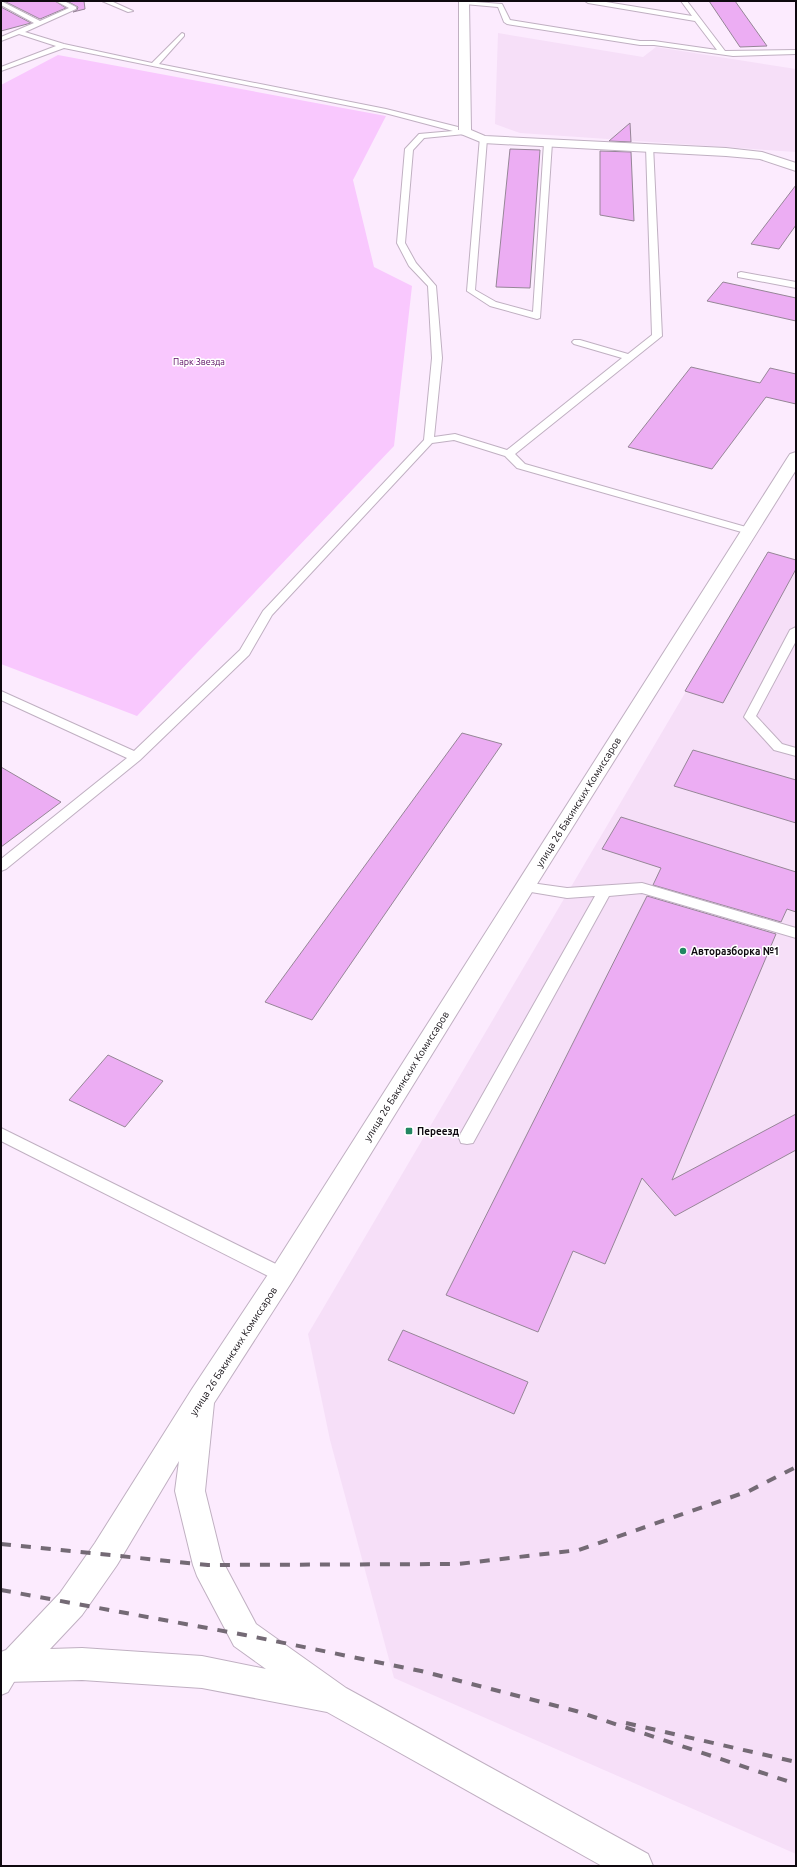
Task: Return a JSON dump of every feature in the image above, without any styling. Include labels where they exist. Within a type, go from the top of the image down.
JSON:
[{"type":"main road","points":[[464,2],[465,132],[483,138],[548,143],[726,152],[762,156],[796,166]]},
{"type":"main road","name":"улица 26 Бакинских Комиссаров","points":[[5,1672],[71,1604],[102,1560],[202,1398],[282,1275],[524,887],[796,457]]},
{"type":"main road","points":[[202,1398],[190,1491],[208,1565],[245,1635],[335,1699],[636,1866]]},
{"type":"main road","points":[[5,1672],[82,1664],[202,1672],[335,1699]]},
{"type":"lane","points":[[1,39],[10,37],[74,8],[59,1]]},
{"type":"lane","points":[[105,1],[130,12]]},
{"type":"lane","points":[[588,1],[697,19]]},
{"type":"lane","points":[[684,1],[722,52]]},
{"type":"lane","points":[[1,2],[39,23]]},
{"type":"lane","points":[[464,2],[500,5],[507,22],[640,43],[654,43],[733,54],[796,52]]},
{"type":"lane","points":[[1,32],[10,37]]},
{"type":"lane","points":[[19,32],[64,46],[386,111],[465,132]]},
{"type":"lane","points":[[154,65],[182,35]]},
{"type":"lane","points":[[1,69],[64,46]]},
{"type":"lane","points":[[1,866],[136,757],[245,652],[267,613],[428,441],[437,358],[432,286],[412,264],[401,243],[409,149],[422,136],[465,132]]},
{"type":"lane","points":[[483,138],[471,291],[493,304],[537,316],[548,143]]},
{"type":"lane","points":[[509,454],[657,336],[650,147]]},
{"type":"lane","points":[[741,276],[796,285]]},
{"type":"lane","points":[[577,342],[629,357]]},
{"type":"lane","points":[[428,441],[455,438],[509,454],[521,466],[749,531]]},
{"type":"lane","points":[[796,630],[750,717],[778,747],[796,752]]},
{"type":"lane","points":[[1,695],[136,757]]},
{"type":"lane","points":[[524,887],[566,893],[642,888],[796,933]]},
{"type":"lane","points":[[467,1138],[604,891]]},
{"type":"lane","points":[[1,1134],[282,1275]]},
{"type":"shaded area","points":[[498,33],[643,57],[656,47],[796,69],[796,152],[520,133],[495,124]]},
{"type":"shaded area","points":[[768,552],[796,560],[796,1854],[394,1678],[330,1440],[308,1334]]},
{"type":"green space","name":"Парк Звезда","points":[[58,55],[386,116],[353,180],[374,267],[412,286],[394,446],[137,716],[1,664],[1,85]]},
{"type":"building","points":[[4,1],[55,1],[66,8],[40,19]]},
{"type":"building","points":[[67,1],[84,1],[85,9],[73,12],[77,10],[78,7]]},
{"type":"building","points":[[709,1],[735,1],[767,46],[740,47]]},
{"type":"building","points":[[1,7],[31,23],[1,31]]},
{"type":"building","points":[[630,123],[631,142],[609,141]]},
{"type":"building","points":[[510,149],[540,150],[530,288],[496,287]]},
{"type":"building","points":[[600,151],[631,152],[634,221],[600,215]]},
{"type":"building","points":[[796,185],[796,225],[779,249],[751,244]]},
{"type":"building","points":[[723,282],[796,298],[796,321],[707,301]]},
{"type":"building","points":[[691,367],[760,383],[770,368],[796,374],[796,404],[766,397],[712,469],[628,447]]},
{"type":"building","points":[[768,552],[796,560],[796,569],[723,703],[685,691]]},
{"type":"building","points":[[462,733],[502,744],[312,1020],[265,1002]]},
{"type":"building","points":[[693,750],[796,780],[796,823],[674,786]]},
{"type":"building","points":[[1,767],[61,802],[1,847]]},
{"type":"building","points":[[621,817],[796,872],[796,912],[787,909],[781,922],[653,885],[661,868],[602,849]]},
{"type":"building","points":[[647,896],[776,934],[672,1180],[796,1114],[796,1150],[675,1216],[642,1178],[605,1264],[573,1251],[538,1332],[446,1295]]},
{"type":"building","points":[[108,1055],[163,1081],[125,1127],[69,1100]]},
{"type":"building","points":[[403,1330],[528,1382],[514,1414],[388,1360]]},
{"type":"railway","points":[[1,1544],[208,1565],[458,1564],[579,1550],[749,1491],[796,1467]]},
{"type":"railway","points":[[1,1590],[245,1635],[421,1671],[576,1711],[796,1784]]},
{"type":"railway","points":[[626,1723],[796,1762]]},
{"type":"place","name":"Авторазборка №1","points":[[683,951]]},
{"type":"place","name":"Переезд","points":[[409,1131]]}]
